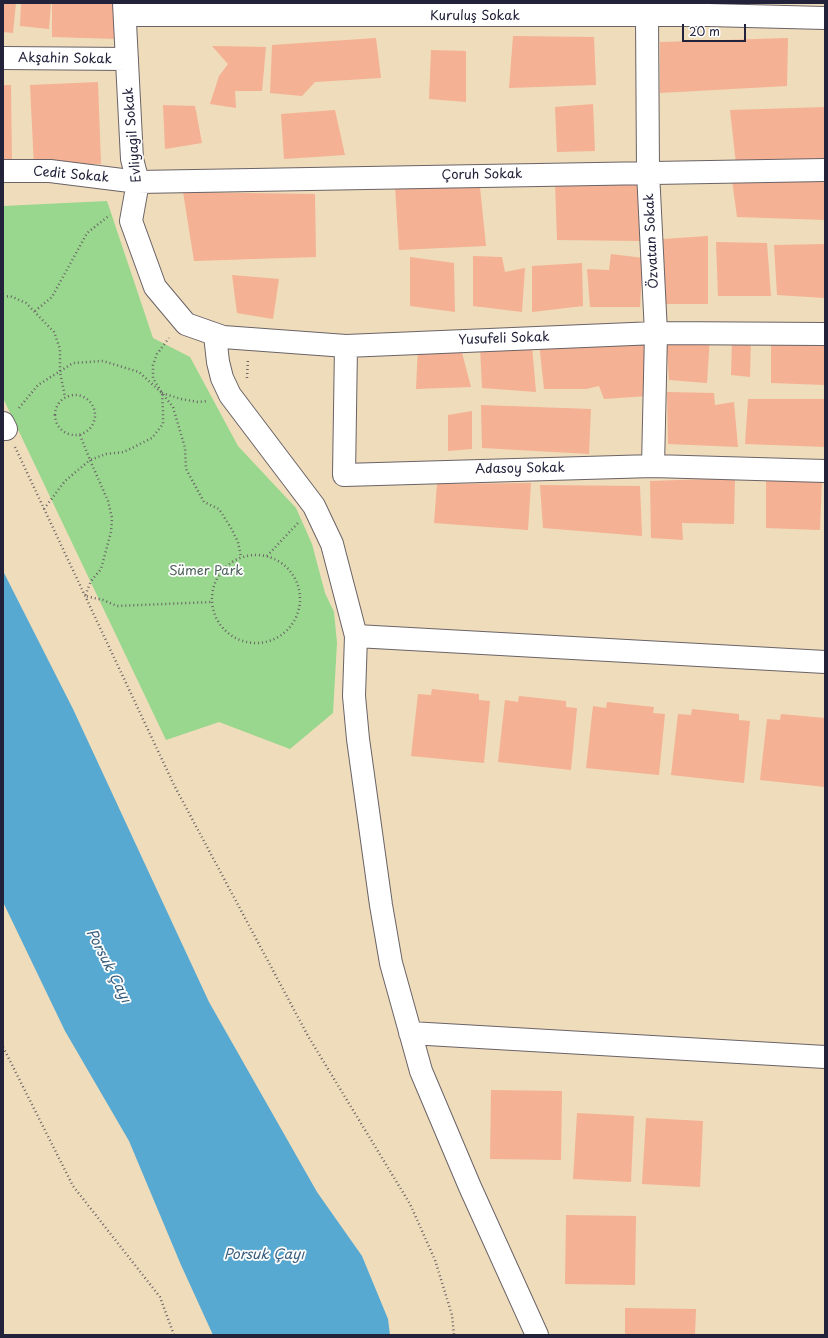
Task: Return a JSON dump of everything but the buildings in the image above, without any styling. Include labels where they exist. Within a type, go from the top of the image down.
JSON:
[{"type":"street","name":"Kuruluş Sokak","points":[[125,9],[639,9],[825,18]]},
{"type":"street","name":"Evliyagil Sokak","points":[[125,9],[132,159],[138,182],[131,222],[155,287],[186,324]]},
{"type":"street","name":"Özvatan Sokak","points":[[639,9],[656,333],[653,466]]},
{"type":"street","name":"Akşahin Sokak","points":[[3,58],[127,59]]},
{"type":"street","name":"Çoruh Sokak","points":[[138,182],[825,170]]},
{"type":"street","name":"Cedit Sokak","points":[[3,172],[50,171],[138,182]]},
{"type":"street","name":"Yusufeli Sokak","points":[[186,324],[224,338],[346,346],[656,333],[825,334]]},
{"type":"street","points":[[215,335],[218,362],[222,378],[230,395],[314,506],[332,544],[356,636],[354,696],[358,739],[391,963],[421,1071],[470,1187],[537,1335]]},
{"type":"street","name":"Adasoy Sokak","points":[[346,346],[344,475],[653,466],[825,471]]},
{"type":"street","points":[[356,636],[825,662]]},
{"type":"street","points":[[410,1034],[825,1057]]},
{"type":"path","points":[[35,311],[52,297],[88,233],[114,211]]},
{"type":"path","points":[[3,297],[10,296],[26,303],[54,332],[60,349],[60,372],[65,397]]},
{"type":"path","points":[[186,324],[166,340],[153,364],[153,378],[173,407],[185,448],[186,469],[204,502],[219,509],[231,528],[238,542],[241,557]]},
{"type":"path","points":[[44,509],[65,481],[90,460],[106,454],[124,452],[152,438],[163,424],[162,393],[139,372],[103,361],[73,363],[38,384],[4,426],[174,786],[304,1029],[410,1204],[435,1260],[452,1315],[454,1335]]},
{"type":"path","points":[[78,395],[90,402],[94,408],[94,421],[91,427],[80,435],[67,435],[54,420],[56,407],[65,397],[78,395]]},
{"type":"path","points":[[80,435],[108,501],[112,518],[111,532],[101,569],[91,581],[85,596]]},
{"type":"path","points":[[252,554],[267,556],[280,561],[290,570],[297,582],[300,596],[298,610],[292,623],[283,633],[271,640],[258,643],[244,642],[230,635],[219,624],[213,610],[212,602],[212,595],[216,580],[224,568],[241,557],[252,554]]},
{"type":"path","points":[[85,596],[103,600],[117,606],[212,602]]},
{"type":"path","points":[[3,1047],[73,1186],[160,1297],[174,1335]]},
{"type":"green space","name":"Sümer Park","points":[[107,201],[153,338],[190,357],[238,446],[296,508],[312,544],[325,593],[334,612],[337,643],[333,713],[290,749],[219,722],[166,740],[3,398],[3,206]]},
{"type":"water","name":"Porsuk Çayı","points":[[3,571],[73,709],[209,1002],[317,1192],[362,1256],[388,1319],[390,1335],[213,1335],[181,1265],[129,1141],[65,1031],[3,902]]}]
